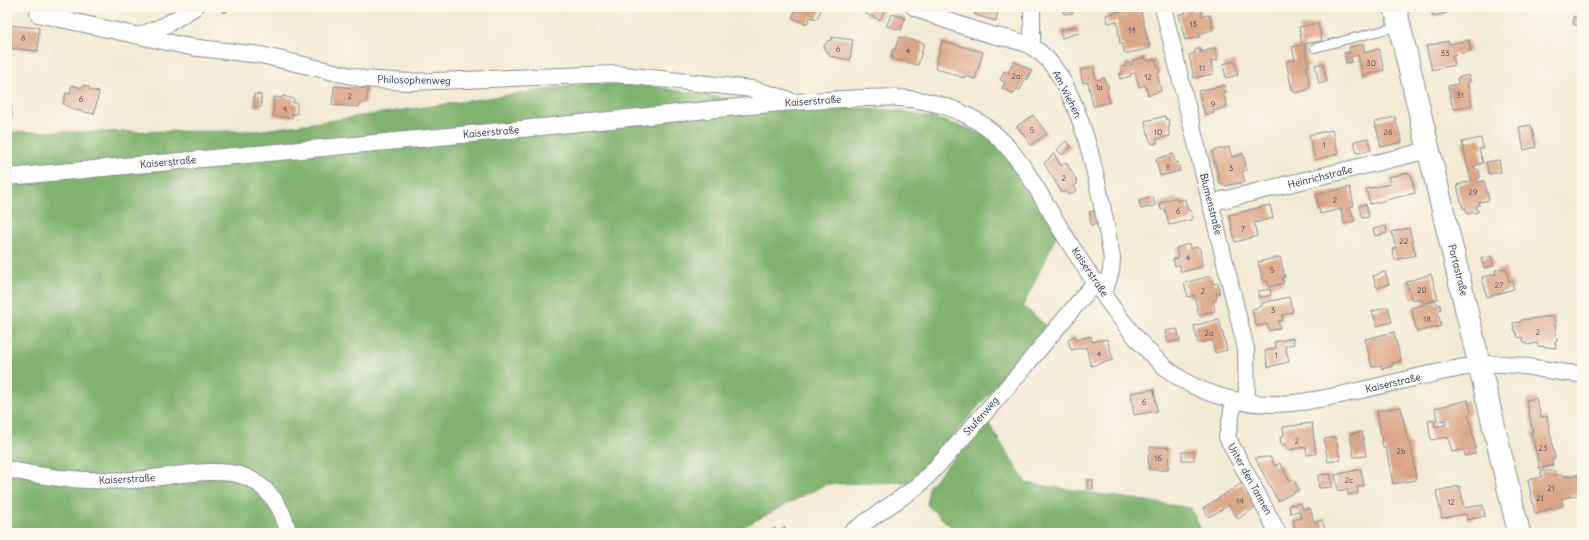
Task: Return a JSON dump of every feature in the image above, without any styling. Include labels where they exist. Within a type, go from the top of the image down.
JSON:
[{"type":"main road","name":"Portastraße","points":[[1397,16],[1519,533]]},
{"type":"street","points":[[141,35],[166,25],[195,7]]},
{"type":"street","name":"Am Wiehen","points":[[914,7],[946,22],[1032,46],[1047,59],[1060,76],[1077,109],[1096,170],[1112,258],[1111,271],[1100,288]]},
{"type":"street","points":[[1032,7],[1032,46]]},
{"type":"street","name":"Blumenstraße","points":[[1163,7],[1246,349],[1241,402]]},
{"type":"street","name":"Philosophenweg","points":[[38,14],[141,35],[190,47],[261,55],[364,79],[409,82],[615,74],[752,89],[793,101]]},
{"type":"street","name":"Kaiserstraße","points":[[7,177],[507,131],[793,101],[873,96],[908,98],[939,104],[968,115],[988,126],[1019,158],[1063,232],[1100,288],[1136,336],[1170,371],[1201,390],[1241,402],[1282,405],[1312,402],[1480,365],[1518,364],[1548,371],[1582,374]]},
{"type":"street","name":"Heinrichstraße","points":[[1210,203],[1429,150]]},
{"type":"street","name":"Stufenweg","points":[[850,533],[918,486],[946,458],[1017,376],[1100,288]]},
{"type":"street","name":"Unter den Tannen","points":[[1241,402],[1227,437],[1278,533]]},
{"type":"street","name":"Kaiserstraße","points":[[7,469],[37,476],[85,481],[135,480],[210,473],[245,476],[260,484],[271,494],[280,508],[288,533]]},
{"type":"lane","points":[[1315,48],[1397,16]]},
{"type":"green space","points":[[614,80],[794,110],[838,107],[901,111],[933,118],[969,129],[987,137],[1001,148],[1013,162],[1057,234],[1023,306],[1047,326],[913,482],[826,484],[731,533],[7,533],[7,132],[257,131]]},
{"type":"green space","points":[[987,421],[1026,483],[1191,508],[1202,533],[958,533],[927,505],[929,486]]},
{"type":"building","points":[[219,7],[232,7],[224,13]]},
{"type":"building","points":[[797,7],[822,7],[817,19],[810,17],[808,24],[792,18]]},
{"type":"building","points":[[869,7],[886,7],[880,20],[866,14]]},
{"type":"building","points":[[968,7],[999,7],[996,21],[975,15],[976,10]]},
{"type":"building","points":[[1073,7],[1073,13],[1064,14],[1063,8]]},
{"type":"building","points":[[1431,7],[1453,8],[1446,9],[1447,13],[1433,17]]},
{"type":"building","points":[[1135,8],[1136,13],[1141,12],[1150,48],[1125,54],[1122,43],[1120,44],[1117,21],[1108,23],[1106,15]]},
{"type":"building","points":[[1192,8],[1193,11],[1201,9],[1202,16],[1210,15],[1213,30],[1199,34],[1200,37],[1185,40],[1179,14],[1186,13],[1185,10]]},
{"type":"building","points":[[892,14],[905,18],[901,30],[886,26]]},
{"type":"building","points":[[1582,16],[1582,24],[1574,25],[1573,17]]},
{"type":"building","points":[[1318,23],[1322,41],[1304,44],[1309,66],[1306,67],[1310,86],[1307,90],[1296,93],[1292,90],[1286,61],[1295,59],[1292,47],[1302,45],[1299,27]]},
{"type":"building","points":[[7,25],[39,28],[38,51],[7,48]]},
{"type":"building","points":[[1077,26],[1079,33],[1062,38],[1060,30]]},
{"type":"building","points":[[832,37],[853,40],[850,60],[829,56],[829,52],[826,52],[824,46],[828,40],[831,41]]},
{"type":"building","points":[[899,37],[924,43],[918,65],[893,59],[894,57],[891,57]]},
{"type":"building","points":[[1469,40],[1471,51],[1452,55],[1454,65],[1432,70],[1426,46],[1448,41],[1449,44]]},
{"type":"building","points":[[942,41],[983,52],[975,79],[964,76],[964,78],[935,68]]},
{"type":"building","points":[[1363,44],[1365,53],[1379,49],[1384,70],[1363,76],[1358,55],[1351,57],[1352,62],[1346,63],[1344,53],[1350,52],[1349,47]]},
{"type":"building","points":[[1200,48],[1201,52],[1215,48],[1218,60],[1211,61],[1213,74],[1194,78],[1189,55],[1195,53],[1195,50]]},
{"type":"building","points":[[1145,57],[1146,61],[1155,59],[1160,72],[1158,75],[1161,91],[1148,95],[1145,85],[1139,87],[1135,73],[1130,74],[1131,76],[1120,79],[1119,74],[1123,74],[1121,67],[1126,66],[1125,63],[1129,62],[1130,65],[1133,64],[1132,61]]},
{"type":"building","points":[[1014,61],[1032,71],[1028,79],[1026,78],[1020,90],[1017,88],[1014,94],[1002,88],[1005,82],[1000,80],[1004,71],[1008,73]]},
{"type":"building","points":[[1235,61],[1238,75],[1226,78],[1223,64]]},
{"type":"building","points":[[1323,63],[1327,82],[1319,84],[1315,65]]},
{"type":"building","points":[[1093,67],[1096,80],[1104,78],[1106,84],[1109,86],[1107,90],[1110,102],[1093,106],[1088,82],[1083,83],[1080,70]]},
{"type":"building","points":[[1468,75],[1470,81],[1467,82],[1472,105],[1453,109],[1448,86],[1458,84],[1457,78]]},
{"type":"building","points":[[72,85],[81,88],[83,85],[89,87],[90,90],[99,92],[94,114],[75,110],[63,104],[66,93],[70,94]]},
{"type":"building","points":[[1225,85],[1226,92],[1223,92],[1227,107],[1205,115],[1198,91]]},
{"type":"building","points":[[334,86],[368,89],[366,103],[360,103],[359,107],[332,105]]},
{"type":"building","points":[[254,94],[261,95],[261,107],[254,107]]},
{"type":"building","points":[[7,95],[10,95],[12,117],[7,118]]},
{"type":"building","points":[[283,96],[294,99],[293,103],[297,103],[297,114],[292,114],[292,118],[273,116],[274,97],[282,98]]},
{"type":"building","points":[[1033,115],[1047,134],[1031,145],[1017,126]]},
{"type":"building","points":[[1165,116],[1166,119],[1168,119],[1170,127],[1168,127],[1170,136],[1157,139],[1157,143],[1153,144],[1150,141],[1145,121]]},
{"type":"building","points":[[1395,117],[1402,142],[1381,147],[1375,122]]},
{"type":"building","points":[[1531,125],[1536,147],[1524,150],[1519,127]]},
{"type":"building","points":[[1332,130],[1338,154],[1315,160],[1309,135]]},
{"type":"building","points":[[1368,138],[1371,150],[1357,153],[1354,141]]},
{"type":"building","points":[[1481,138],[1483,148],[1479,149],[1483,163],[1474,166],[1475,169],[1479,170],[1480,177],[1478,182],[1484,181],[1489,200],[1479,202],[1479,205],[1476,206],[1478,212],[1467,214],[1466,208],[1463,209],[1457,185],[1471,181],[1462,142]]},
{"type":"building","points":[[1066,141],[1072,147],[1062,155],[1057,150]]},
{"type":"building","points":[[1229,147],[1232,157],[1243,154],[1247,170],[1242,172],[1245,182],[1224,186],[1220,184],[1212,151]]},
{"type":"building","points":[[1054,154],[1061,166],[1066,162],[1078,183],[1074,186],[1077,190],[1068,195],[1066,191],[1062,193],[1044,163]]},
{"type":"building","points":[[1173,154],[1175,163],[1178,162],[1180,171],[1160,176],[1156,159]]},
{"type":"building","points":[[1499,160],[1501,172],[1489,174],[1486,162]]},
{"type":"building","points":[[1407,173],[1411,175],[1415,193],[1370,204],[1366,189],[1390,184],[1388,177]]},
{"type":"building","points":[[1350,187],[1354,206],[1350,207],[1355,221],[1344,224],[1341,209],[1320,214],[1316,195]]},
{"type":"building","points":[[1153,197],[1155,206],[1141,209],[1139,201]]},
{"type":"building","points":[[1176,197],[1177,201],[1185,199],[1188,210],[1191,211],[1191,220],[1169,225],[1165,209],[1161,210],[1160,203]]},
{"type":"building","points":[[1366,204],[1369,217],[1362,218],[1359,206]]},
{"type":"building","points":[[1270,205],[1273,218],[1254,223],[1257,236],[1235,242],[1229,215]]},
{"type":"building","points":[[1095,211],[1098,224],[1091,225],[1089,212]]},
{"type":"building","points":[[1386,226],[1387,233],[1375,236],[1373,229]]},
{"type":"building","points":[[1409,228],[1416,255],[1395,260],[1392,249],[1396,248],[1392,232]]},
{"type":"building","points":[[1189,244],[1190,249],[1197,247],[1200,249],[1202,267],[1181,272],[1179,264],[1175,266],[1173,259],[1178,258],[1176,248]]},
{"type":"building","points":[[1491,256],[1494,266],[1484,268],[1481,259]]},
{"type":"building","points":[[1280,257],[1285,277],[1282,278],[1284,283],[1269,287],[1268,281],[1263,282],[1258,262]]},
{"type":"building","points":[[1506,268],[1509,282],[1512,281],[1514,289],[1487,297],[1482,277],[1496,274],[1495,270]]},
{"type":"building","points":[[1385,272],[1389,284],[1377,288],[1373,276]]},
{"type":"building","points":[[1431,274],[1438,299],[1423,303],[1421,298],[1412,300],[1406,282]]},
{"type":"building","points":[[1211,276],[1213,284],[1218,283],[1220,293],[1216,294],[1217,299],[1213,301],[1215,311],[1199,315],[1194,295],[1188,297],[1184,283]]},
{"type":"building","points":[[1270,289],[1271,295],[1259,298],[1258,291]]},
{"type":"building","points":[[1289,297],[1293,312],[1282,315],[1283,320],[1278,321],[1280,328],[1269,331],[1267,324],[1256,326],[1252,309],[1262,306],[1262,303]]},
{"type":"building","points":[[1435,301],[1440,305],[1441,309],[1438,312],[1441,326],[1417,332],[1411,308]]},
{"type":"building","points":[[1388,307],[1392,322],[1377,326],[1372,311]]},
{"type":"building","points":[[1554,316],[1557,341],[1555,341],[1556,348],[1538,346],[1537,343],[1528,345],[1523,341],[1523,337],[1519,338],[1514,329],[1513,323],[1521,322],[1521,320]]},
{"type":"building","points":[[1219,319],[1227,350],[1215,353],[1212,340],[1198,343],[1194,326]]},
{"type":"building","points":[[1177,329],[1180,340],[1168,343],[1165,331]]},
{"type":"building","points":[[1394,332],[1401,361],[1392,363],[1392,366],[1382,369],[1381,365],[1372,367],[1365,339]]},
{"type":"building","points":[[1075,336],[1076,340],[1091,336],[1092,342],[1107,339],[1113,360],[1091,366],[1086,347],[1071,350],[1068,339]]},
{"type":"building","points":[[1293,338],[1294,344],[1285,346],[1289,362],[1268,367],[1265,351],[1276,348],[1274,342]]},
{"type":"building","points":[[1154,389],[1157,411],[1134,415],[1131,393]]},
{"type":"building","points":[[1536,398],[1541,417],[1547,416],[1555,458],[1552,459],[1553,465],[1540,469],[1531,432],[1533,432],[1526,400]]},
{"type":"building","points":[[1468,400],[1471,413],[1468,414],[1476,448],[1474,448],[1475,454],[1465,456],[1464,450],[1452,452],[1448,437],[1431,440],[1428,421],[1434,420],[1435,427],[1446,425],[1445,420],[1437,421],[1435,408]]},
{"type":"building","points":[[1401,407],[1408,443],[1411,443],[1416,480],[1393,484],[1386,448],[1383,448],[1377,411]]},
{"type":"building","points":[[1312,423],[1316,454],[1307,455],[1306,447],[1287,450],[1286,445],[1281,445],[1280,437],[1284,436],[1283,427]]},
{"type":"building","points":[[1362,432],[1366,456],[1354,457],[1350,434]]},
{"type":"building","points":[[1336,437],[1340,460],[1328,462],[1324,439]]},
{"type":"building","points":[[1150,447],[1169,447],[1168,470],[1149,470],[1148,454],[1150,454]]},
{"type":"building","points":[[1182,452],[1194,452],[1194,460],[1182,460]]},
{"type":"building","points":[[1270,457],[1275,466],[1280,463],[1290,482],[1294,480],[1299,490],[1278,501],[1255,458]]},
{"type":"building","points":[[1361,469],[1364,486],[1357,487],[1358,493],[1348,495],[1347,489],[1338,491],[1335,475]]},
{"type":"building","points":[[1541,471],[1555,471],[1556,475],[1571,476],[1582,474],[1582,494],[1561,499],[1563,506],[1535,513],[1528,480],[1542,477]]},
{"type":"building","points":[[1331,474],[1332,487],[1319,488],[1318,475]]},
{"type":"building","points":[[1087,480],[1093,480],[1093,489],[1087,489]]},
{"type":"building","points":[[1242,483],[1257,506],[1238,519],[1229,505],[1209,517],[1203,508]]},
{"type":"building","points":[[1460,486],[1464,508],[1483,505],[1485,516],[1467,520],[1466,514],[1442,518],[1436,491]]},
{"type":"building","points":[[1301,503],[1303,510],[1310,508],[1314,522],[1322,520],[1326,533],[1296,533],[1293,520],[1301,518],[1299,511],[1290,513],[1289,505]]},
{"type":"building","points":[[785,527],[788,533],[767,533],[775,528],[777,532]]}]
